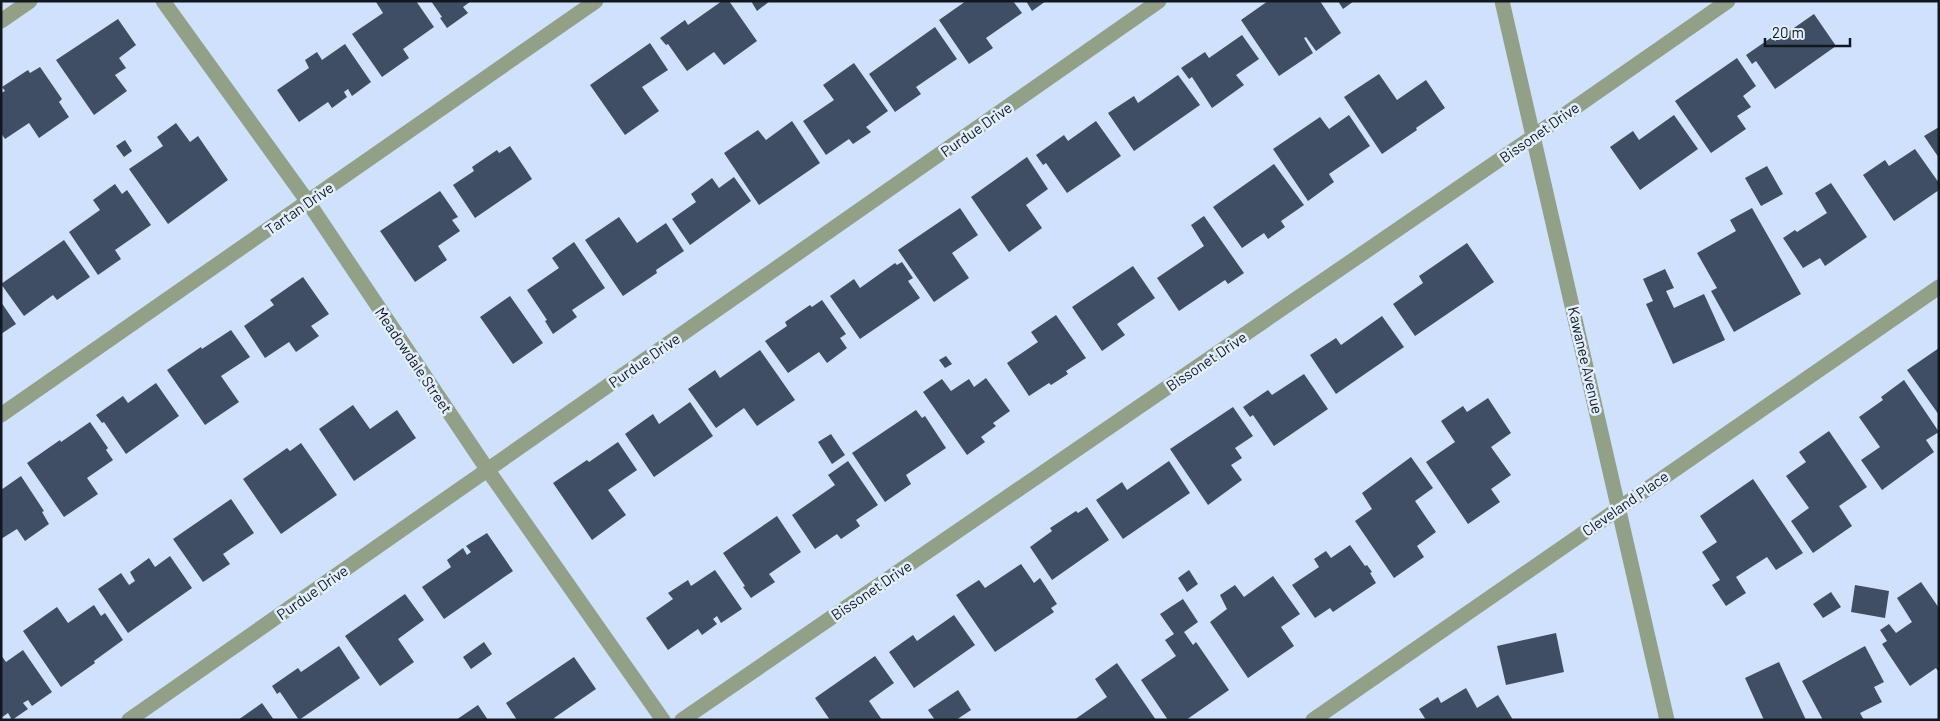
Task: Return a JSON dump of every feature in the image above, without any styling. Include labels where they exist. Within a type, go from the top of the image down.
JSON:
[{"type":"street","points":[[1,21],[30,1]]},
{"type":"street","name":"Meadowdale Street","points":[[163,1],[308,202],[487,469],[663,720]]},
{"type":"street","name":"Tartan Drive","points":[[1,415],[596,1]]},
{"type":"street","name":"Purdue Drive","points":[[129,720],[1159,1]]},
{"type":"street","name":"Kawanee Avenue","points":[[1502,1],[1620,507],[1667,720]]},
{"type":"street","name":"Bissonet Drive","points":[[682,720],[1728,1]]},
{"type":"street","name":"Cleveland Place","points":[[1313,720],[1939,287]]},
{"type":"building","points":[[377,1],[416,1],[434,27],[403,49],[409,58],[382,77],[352,34],[383,13]]},
{"type":"building","points":[[431,1],[471,1],[463,7],[468,13],[447,28]]},
{"type":"building","points":[[722,1],[729,1],[757,41],[724,65],[714,52],[687,71],[668,44],[666,45],[660,38],[685,20],[688,25]]},
{"type":"building","points":[[751,1],[770,1],[757,11]]},
{"type":"building","points":[[966,1],[1013,1],[1022,13],[986,38],[993,48],[969,64],[939,20]]},
{"type":"building","points":[[1026,1],[1046,1],[1032,11]]},
{"type":"building","points":[[1268,1],[1320,1],[1341,33],[1316,51],[1306,37],[1304,38],[1313,53],[1279,76],[1241,20]]},
{"type":"building","points":[[1338,1],[1354,1],[1343,9]]},
{"type":"building","points":[[1814,14],[1836,46],[1775,89],[1756,61],[1752,64],[1746,55],[1772,37],[1775,41]]},
{"type":"building","points":[[118,19],[136,45],[119,58],[126,68],[115,75],[127,91],[94,115],[56,60]]},
{"type":"building","points":[[935,27],[957,59],[916,87],[921,94],[895,112],[869,74]]},
{"type":"building","points":[[1242,35],[1259,59],[1236,75],[1244,85],[1212,108],[1192,77],[1189,79],[1181,68],[1205,52],[1209,58]]},
{"type":"building","points":[[650,43],[668,70],[642,87],[659,111],[625,135],[590,85]]},
{"type":"building","points":[[345,44],[371,82],[352,96],[348,89],[344,92],[347,97],[332,108],[328,102],[299,122],[277,90],[309,68],[305,60],[317,52],[322,60]]},
{"type":"building","points":[[1737,58],[1756,86],[1743,96],[1751,107],[1737,116],[1746,129],[1711,153],[1675,101]]},
{"type":"building","points":[[854,63],[888,111],[866,127],[871,132],[853,144],[849,139],[826,155],[803,121],[834,100],[823,85]]},
{"type":"building","points":[[40,67],[62,99],[59,102],[69,117],[39,138],[29,123],[5,139],[1,133],[1,93],[5,91],[2,87],[28,70],[30,73]]},
{"type":"building","points":[[1379,74],[1397,100],[1426,80],[1445,108],[1382,154],[1344,97]]},
{"type":"building","points":[[1178,75],[1200,105],[1134,151],[1108,113],[1134,96],[1138,103]]},
{"type":"building","points":[[1349,115],[1370,146],[1329,174],[1334,182],[1308,201],[1273,149],[1320,117],[1329,129]]},
{"type":"building","points":[[1674,115],[1698,149],[1640,190],[1610,147],[1633,131],[1639,140]]},
{"type":"building","points":[[792,121],[820,163],[759,205],[724,153],[758,130],[766,140]]},
{"type":"building","points":[[1096,121],[1121,156],[1067,193],[1046,163],[1043,165],[1036,155],[1064,135],[1068,141]]},
{"type":"building","points":[[176,123],[190,142],[198,136],[228,180],[168,224],[129,169],[163,146],[157,137]]},
{"type":"building","points":[[1939,127],[1939,158],[1924,136]]},
{"type":"building","points":[[125,140],[132,151],[124,157],[116,146]]},
{"type":"building","points":[[510,146],[532,179],[475,218],[453,185],[474,171],[472,167],[497,150],[499,153]]},
{"type":"building","points":[[1915,149],[1939,183],[1939,190],[1894,221],[1863,175],[1885,160],[1889,166]]},
{"type":"building","points":[[1027,157],[1048,189],[1026,205],[1042,228],[1009,252],[971,197]]},
{"type":"building","points":[[1274,164],[1304,205],[1281,221],[1285,227],[1268,239],[1264,233],[1242,248],[1213,207]]},
{"type":"building","points":[[1767,166],[1783,194],[1761,206],[1745,178]]},
{"type":"building","points":[[734,177],[751,201],[690,245],[672,219],[696,202],[691,194],[712,178],[719,188]]},
{"type":"building","points":[[1831,183],[1867,237],[1825,266],[1820,258],[1803,268],[1783,238],[1795,230],[1797,232],[1827,213],[1815,193]]},
{"type":"building","points":[[115,184],[122,194],[127,190],[151,225],[115,250],[121,259],[98,275],[69,232],[100,210],[93,200]]},
{"type":"building","points":[[440,191],[458,217],[452,220],[460,231],[438,246],[447,260],[415,282],[380,231]]},
{"type":"building","points":[[960,208],[978,235],[952,253],[969,278],[934,302],[898,250]]},
{"type":"building","points":[[1752,208],[1801,294],[1734,332],[1711,291],[1717,288],[1697,253],[1736,231],[1730,220]]},
{"type":"building","points":[[1204,216],[1244,273],[1228,284],[1225,280],[1179,311],[1157,278],[1204,246],[1191,225]]},
{"type":"building","points":[[619,217],[637,243],[666,223],[684,251],[656,270],[657,273],[623,296],[585,240]]},
{"type":"building","points":[[64,240],[90,277],[57,300],[53,295],[24,316],[1,284]]},
{"type":"building","points":[[574,242],[605,288],[572,310],[577,317],[553,334],[545,321],[547,320],[527,290],[559,268],[552,258]]},
{"type":"building","points":[[1467,243],[1494,282],[1415,336],[1393,304],[1423,283],[1419,276]]},
{"type":"building","points":[[902,262],[913,278],[908,281],[920,298],[860,339],[830,296],[854,279],[860,288],[895,263],[897,265]]},
{"type":"building","points":[[1133,266],[1155,298],[1117,324],[1125,335],[1102,351],[1072,307]]},
{"type":"building","points":[[1665,269],[1674,288],[1666,291],[1674,308],[1704,294],[1725,340],[1673,364],[1646,304],[1653,301],[1643,279]]},
{"type":"building","points":[[303,277],[329,314],[311,326],[319,336],[296,352],[289,342],[265,358],[244,326],[274,305],[270,300]]},
{"type":"building","points":[[510,296],[543,343],[513,364],[480,317]]},
{"type":"building","points":[[822,300],[846,334],[840,338],[847,348],[827,363],[819,352],[788,373],[765,341],[787,326],[785,322],[810,305],[812,307]]},
{"type":"building","points":[[1,302],[16,324],[1,334]]},
{"type":"building","points":[[1056,315],[1086,358],[1066,371],[1068,374],[1029,396],[1007,363],[1038,342],[1031,332]]},
{"type":"building","points":[[1382,316],[1404,347],[1336,394],[1310,355],[1336,338],[1341,345]]},
{"type":"building","points":[[231,330],[250,357],[221,376],[239,402],[205,425],[167,370]]},
{"type":"building","points":[[1939,348],[1939,415],[1907,370]]},
{"type":"building","points":[[760,350],[795,400],[757,426],[744,408],[716,428],[688,389],[715,370],[720,378]]},
{"type":"building","points":[[946,356],[952,364],[945,368],[939,360]]},
{"type":"building","points":[[1304,374],[1328,409],[1274,446],[1253,415],[1250,417],[1243,407],[1268,390],[1272,395]]},
{"type":"building","points":[[986,378],[1010,411],[993,423],[996,426],[981,437],[985,442],[967,455],[923,392],[942,379],[951,391],[969,379],[974,387]]},
{"type":"building","points":[[1904,380],[1939,432],[1926,440],[1934,452],[1882,490],[1861,460],[1880,447],[1859,417],[1883,400],[1881,397]]},
{"type":"building","points":[[156,383],[179,416],[126,454],[104,422],[102,423],[96,415],[123,396],[128,403]]},
{"type":"building","points":[[1488,398],[1511,433],[1491,447],[1511,475],[1491,489],[1500,502],[1468,524],[1426,462],[1455,442],[1441,421],[1463,406],[1467,412]]},
{"type":"building","points":[[690,402],[713,436],[654,477],[625,434],[653,414],[659,424]]},
{"type":"building","points":[[353,405],[370,429],[397,410],[416,438],[354,481],[319,429]]},
{"type":"building","points":[[1233,407],[1253,436],[1235,448],[1242,458],[1231,465],[1242,480],[1208,505],[1170,449]]},
{"type":"building","points":[[916,410],[922,418],[925,416],[946,448],[906,475],[911,484],[885,502],[852,453]]},
{"type":"building","points":[[90,422],[108,448],[106,450],[113,460],[87,478],[98,494],[64,517],[27,463]]},
{"type":"building","points":[[1829,431],[1867,487],[1839,506],[1852,526],[1813,553],[1791,521],[1809,508],[1786,476],[1806,462],[1799,452]]},
{"type":"building","points":[[831,434],[845,455],[832,464],[818,442]]},
{"type":"building","points":[[618,442],[637,470],[608,490],[626,515],[592,540],[553,483]]},
{"type":"building","points":[[301,443],[337,495],[281,534],[243,479],[287,448],[290,451]]},
{"type":"building","points":[[1411,457],[1433,488],[1415,501],[1436,532],[1417,546],[1424,557],[1394,578],[1355,521],[1372,509],[1362,493]]},
{"type":"building","points":[[848,461],[878,505],[856,520],[860,526],[841,539],[837,534],[815,549],[792,515],[835,485],[828,475]]},
{"type":"building","points":[[1169,461],[1190,493],[1123,539],[1096,500],[1122,482],[1127,490]]},
{"type":"building","points":[[21,476],[44,511],[42,512],[49,524],[25,541],[17,529],[1,539],[1,490]]},
{"type":"building","points":[[1753,479],[1803,553],[1776,570],[1767,557],[1736,577],[1746,593],[1726,606],[1712,585],[1720,580],[1702,552],[1717,542],[1700,516]]},
{"type":"building","points":[[231,499],[254,533],[223,554],[230,564],[203,582],[173,539]]},
{"type":"building","points":[[1087,507],[1109,540],[1052,580],[1030,547],[1052,531],[1050,528],[1076,511],[1078,513]]},
{"type":"building","points":[[777,516],[801,552],[769,574],[775,582],[751,598],[723,553]]},
{"type":"building","points":[[487,533],[513,571],[444,619],[422,587],[451,567],[447,560],[463,548],[467,555],[471,552],[466,546]]},
{"type":"building","points":[[1350,545],[1365,566],[1367,565],[1372,572],[1370,573],[1376,583],[1333,612],[1330,608],[1315,618],[1292,585],[1319,567],[1314,559],[1326,551],[1331,558]]},
{"type":"building","points":[[170,556],[192,588],[128,633],[98,589],[121,573],[129,585],[135,581],[130,572],[149,558],[155,567]]},
{"type":"building","points":[[1021,564],[1034,583],[1040,578],[1057,604],[1051,608],[1054,612],[995,652],[956,595],[979,580],[985,588]]},
{"type":"building","points":[[715,570],[742,609],[721,623],[717,616],[713,619],[717,624],[702,635],[698,629],[668,650],[646,618],[673,599],[668,593],[688,580],[691,586]]},
{"type":"building","points":[[1189,570],[1198,584],[1187,592],[1178,578]]},
{"type":"building","points":[[1273,576],[1300,614],[1281,627],[1294,646],[1248,678],[1210,622],[1227,609],[1220,595],[1235,585],[1244,597]]},
{"type":"building","points":[[1921,582],[1939,608],[1939,673],[1936,668],[1910,686],[1882,644],[1887,641],[1880,630],[1889,624],[1896,633],[1912,622],[1897,598]]},
{"type":"building","points":[[1855,585],[1889,591],[1885,618],[1851,612]]},
{"type":"building","points":[[1831,592],[1841,607],[1823,618],[1813,604]]},
{"type":"building","points":[[405,594],[424,620],[398,639],[414,662],[380,686],[345,636]]},
{"type":"building","points":[[1183,599],[1198,622],[1184,632],[1193,645],[1196,642],[1229,690],[1186,720],[1168,720],[1141,680],[1176,656],[1165,640],[1174,634],[1160,614]]},
{"type":"building","points":[[94,605],[101,616],[105,613],[123,640],[61,687],[23,631],[57,607],[68,623]]},
{"type":"building","points":[[954,615],[975,645],[914,688],[889,652],[913,635],[917,641]]},
{"type":"building","points":[[1556,633],[1564,672],[1506,685],[1497,646]]},
{"type":"building","points":[[484,642],[492,654],[471,669],[463,657]]},
{"type":"building","points":[[339,646],[360,678],[299,720],[280,692],[277,694],[272,686],[298,668],[301,672]]},
{"type":"building","points":[[1865,646],[1884,682],[1874,687],[1882,702],[1860,713],[1864,720],[1823,720],[1802,681]]},
{"type":"building","points":[[23,650],[52,692],[32,706],[28,700],[23,703],[28,709],[12,720],[8,713],[1,718],[1,655],[6,662]]},
{"type":"building","points":[[875,656],[894,683],[869,701],[882,720],[830,720],[815,698]]},
{"type":"building","points":[[574,657],[596,689],[554,718],[555,720],[517,720],[506,703]]},
{"type":"building","points":[[1779,662],[1806,720],[1764,720],[1745,678]]},
{"type":"building","points":[[1117,663],[1156,720],[1074,720],[1107,697],[1095,679]]},
{"type":"building","points":[[1466,688],[1477,708],[1498,695],[1513,720],[1426,720],[1419,709],[1438,697],[1441,703]]},
{"type":"building","points":[[958,690],[971,710],[956,720],[935,720],[928,710]]},
{"type":"building","points":[[262,703],[274,720],[238,720]]},
{"type":"building","points":[[478,705],[488,720],[456,720]]}]
